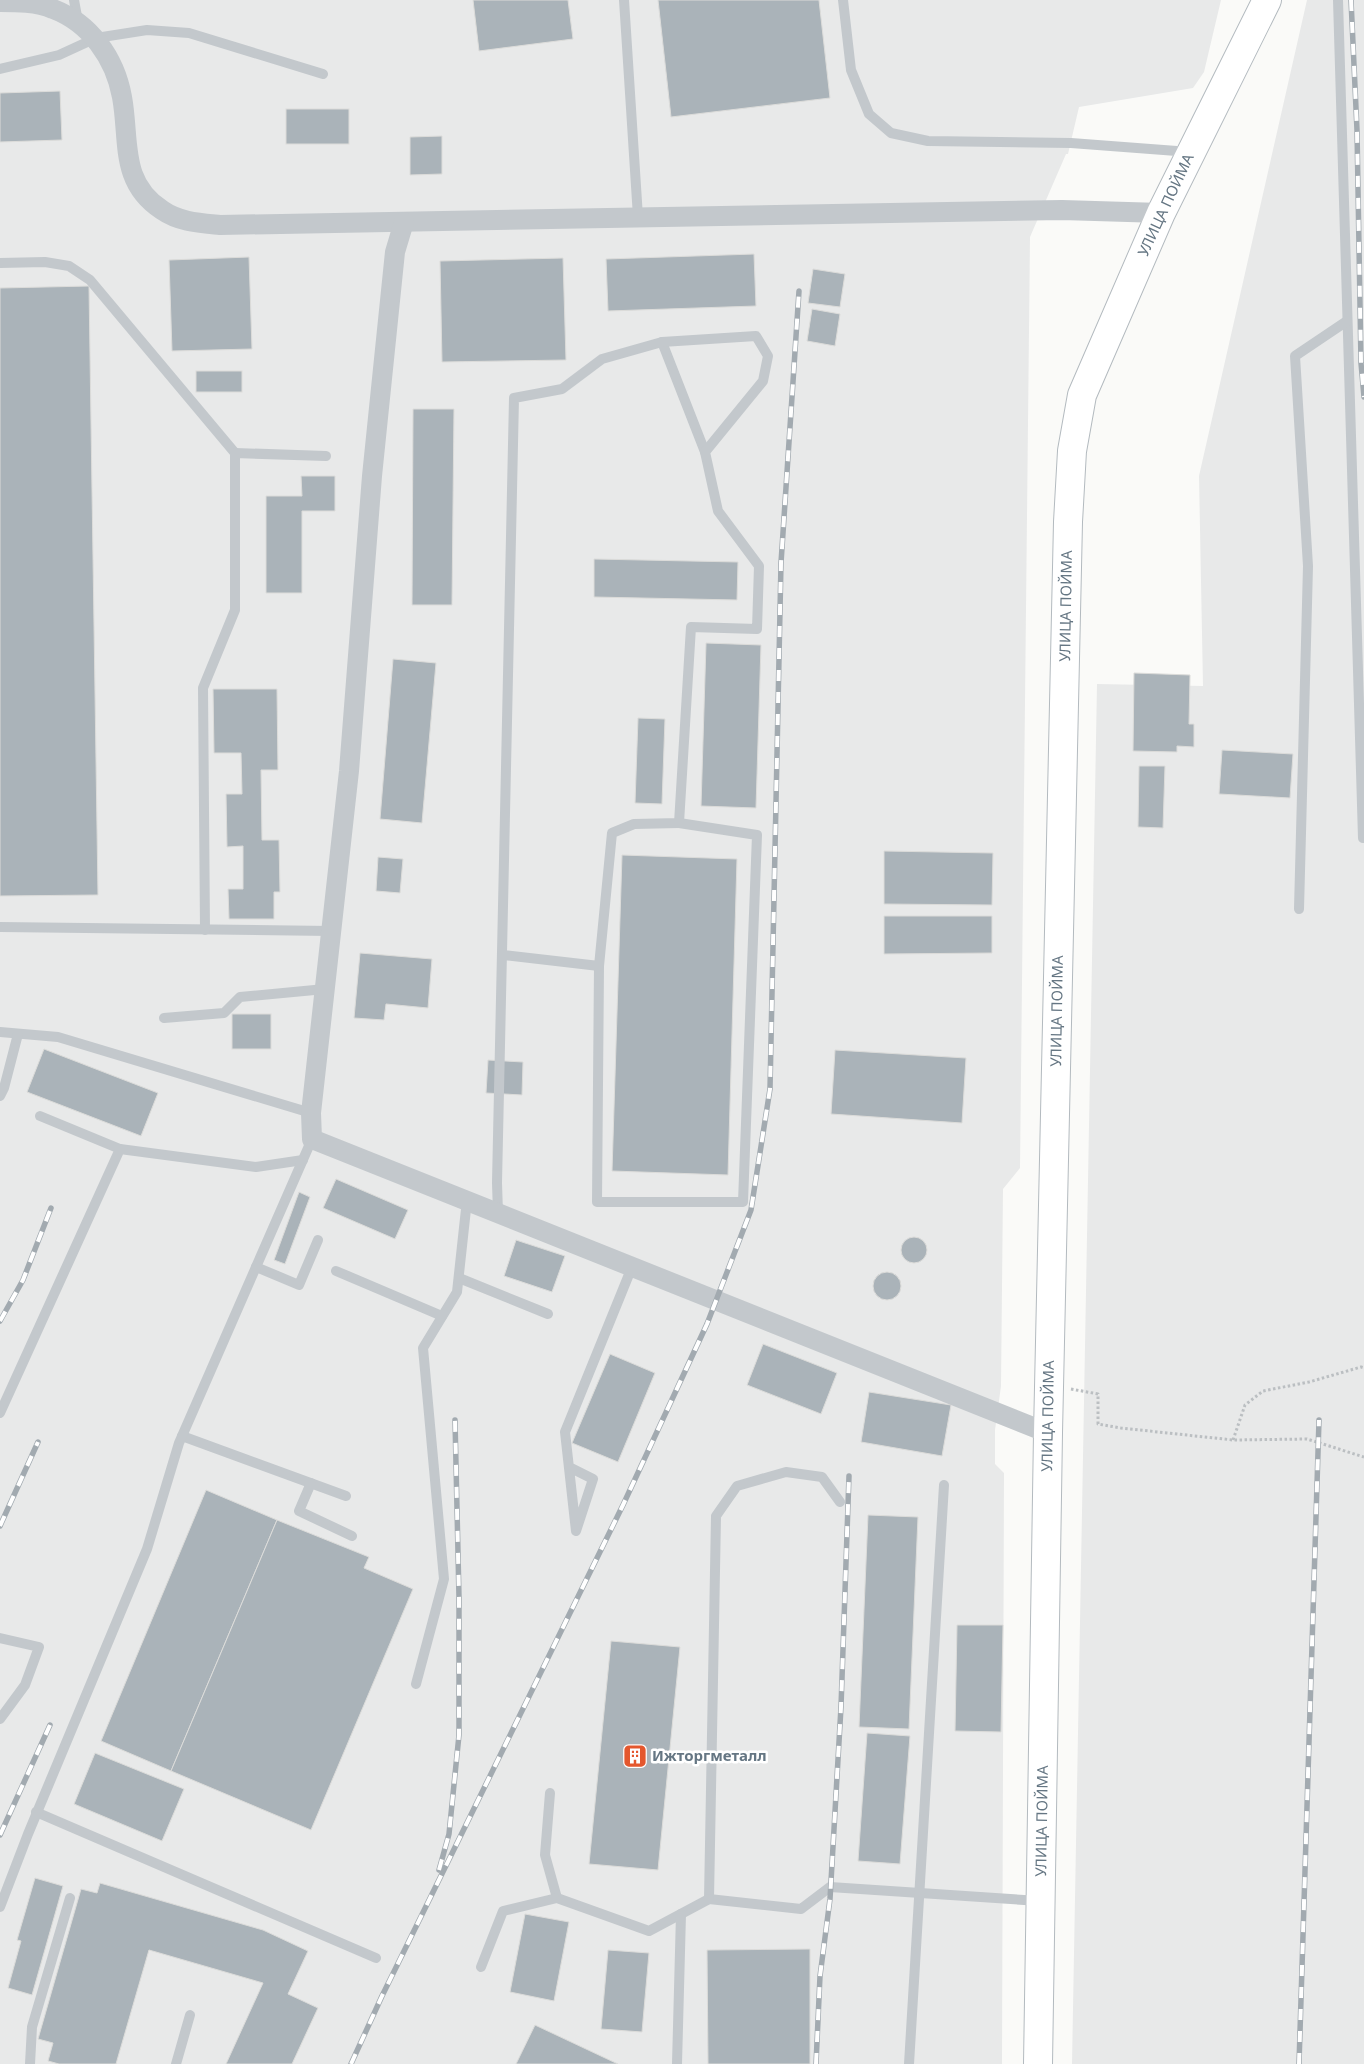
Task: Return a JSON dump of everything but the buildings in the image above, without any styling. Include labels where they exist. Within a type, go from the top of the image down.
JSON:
[{"type":"main road","name":"УЛИЦА ПОЙМА","points":[[1038,2064],[1048,1432],[1067,542],[1072,451],[1082,396],[1161,213],[1267,0]]},
{"type":"street","points":[[0,2],[16,2],[52,8],[78,22],[96,38],[114,67],[122,97],[130,171],[143,194],[162,210],[187,221],[220,225],[1062,210],[1161,213]]},
{"type":"street","points":[[404,222],[395,252],[372,476],[349,771],[312,1113],[312,1138],[1048,1432]]},
{"type":"lane","points":[[74,0],[78,22]]},
{"type":"lane","points":[[624,0],[638,217]]},
{"type":"lane","points":[[843,0],[851,70],[869,114],[890,133],[928,141],[1071,143],[1191,152]]},
{"type":"lane","points":[[1338,0],[1364,838]]},
{"type":"lane","points":[[0,69],[59,55],[96,38],[147,30],[190,33],[322,74]]},
{"type":"lane","points":[[0,262],[45,262],[69,266],[90,280],[235,453],[235,610],[203,688],[205,930]]},
{"type":"lane","points":[[1299,909],[1308,566],[1295,356],[1348,321]]},
{"type":"lane","points":[[498,1213],[497,1183],[514,398],[562,389],[602,359],[662,342],[756,336],[768,356],[763,381],[705,452]]},
{"type":"lane","points":[[662,342],[705,452],[718,511],[759,566],[757,629],[691,627],[679,823]]},
{"type":"lane","points":[[235,453],[326,456]]},
{"type":"lane","points":[[679,823],[757,835],[743,1202],[597,1202],[599,966],[612,833],[634,824],[679,823]]},
{"type":"lane","points":[[0,927],[331,931]]},
{"type":"lane","points":[[503,955],[599,966]]},
{"type":"lane","points":[[164,1018],[224,1013],[240,997],[325,990]]},
{"type":"lane","points":[[0,1032],[58,1037],[312,1113]]},
{"type":"lane","points":[[0,1096],[4,1088],[18,1034]]},
{"type":"lane","points":[[40,1116],[120,1149],[256,1167],[303,1160]]},
{"type":"lane","points":[[0,1907],[36,1812],[147,1549],[182,1436],[312,1138]]},
{"type":"lane","points":[[0,1413],[120,1149]]},
{"type":"lane","points":[[416,1684],[444,1580],[424,1348],[457,1292],[467,1200]]},
{"type":"lane","points":[[256,1266],[299,1285],[318,1240]]},
{"type":"lane","points":[[569,1467],[594,1479],[576,1531],[565,1432],[632,1267]]},
{"type":"lane","points":[[336,1271],[442,1316]]},
{"type":"lane","points":[[458,1278],[548,1314]]},
{"type":"lane","points":[[182,1436],[346,1496]]},
{"type":"lane","points":[[709,1899],[716,1516],[737,1486],[786,1472],[822,1477],[840,1502]]},
{"type":"lane","points":[[311,1483],[299,1511],[352,1536]]},
{"type":"lane","points":[[909,2064],[944,1485]]},
{"type":"lane","points":[[0,1638],[40,1647],[25,1685],[0,1719]]},
{"type":"lane","points":[[550,1793],[545,1855],[557,1898]]},
{"type":"lane","points":[[36,1812],[376,1958]]},
{"type":"lane","points":[[481,1967],[503,1911],[557,1898],[649,1931],[709,1899],[801,1909],[830,1887],[1041,1901]]},
{"type":"lane","points":[[30,2064],[32,2027],[70,1898]]},
{"type":"lane","points":[[677,2064],[681,1914]]},
{"type":"lane","points":[[176,2064],[190,2015]]},
{"type":"path","points":[[1233,1440],[1245,1405],[1263,1391],[1309,1382],[1361,1367],[1364,1368]]},
{"type":"path","points":[[1049,1385],[1098,1394],[1098,1424],[1233,1440],[1307,1439],[1364,1457]]},
{"type":"shaded area","points":[[0,0],[1221,0],[1204,72],[1193,88],[1079,107],[1068,154],[1066,154],[1030,237],[1020,1168],[1003,1189],[1001,1386],[995,1430],[995,1464],[1004,1473],[1002,2064],[0,2064]]},
{"type":"shaded area","points":[[1307,0],[1364,0],[1364,2064],[1072,2064],[1097,684],[1203,686],[1199,476]]},
{"type":"railway","points":[[1351,0],[1357,130],[1361,363],[1364,397]]},
{"type":"railway","points":[[351,2064],[382,1996],[623,1505],[707,1324],[751,1210],[770,1089],[781,563],[799,291]]},
{"type":"railway","points":[[0,1321],[23,1280],[51,1208]]},
{"type":"railway","points":[[439,1870],[449,1834],[459,1735],[459,1597],[455,1420]]},
{"type":"railway","points":[[1299,2064],[1319,1420]]},
{"type":"railway","points":[[0,1526],[38,1442]]},
{"type":"railway","points":[[816,2064],[820,1976],[830,1899],[841,1707],[849,1476]]},
{"type":"railway","points":[[0,1835],[50,1725]]},
{"type":"place","name":"Ижторгметалл","points":[[635,1756]]}]
